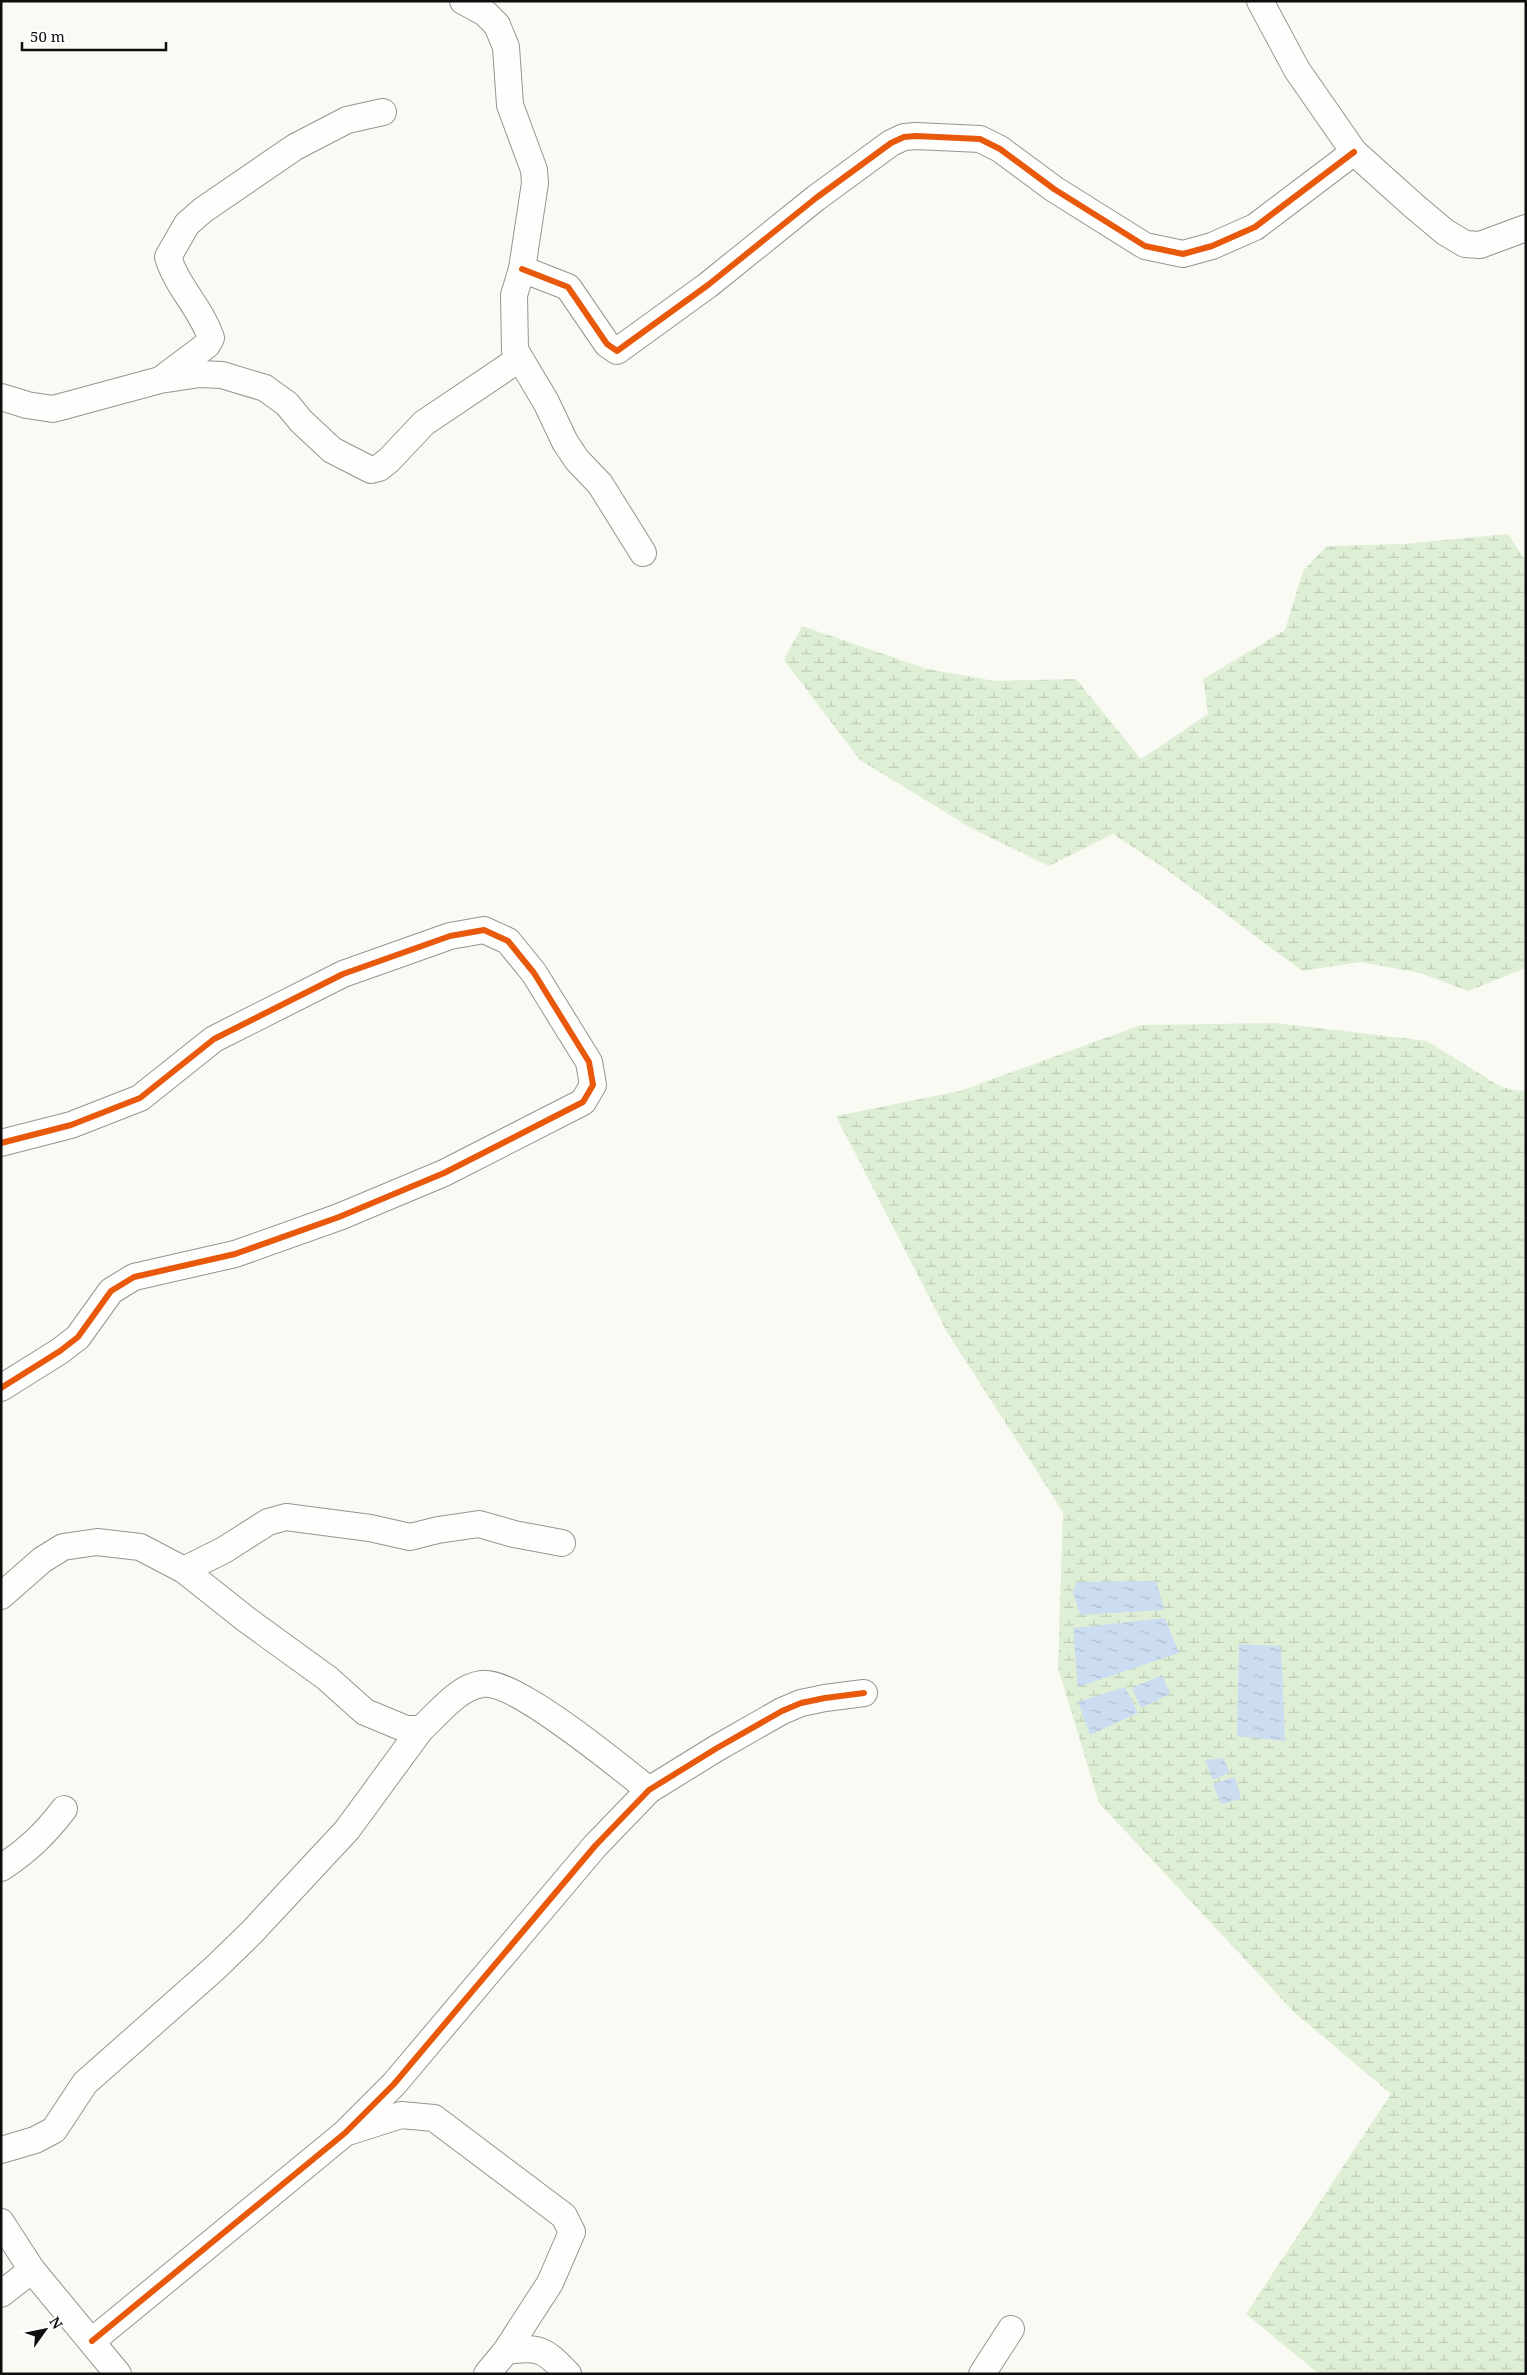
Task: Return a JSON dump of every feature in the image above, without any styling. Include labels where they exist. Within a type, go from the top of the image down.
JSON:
[{"type":"street","points":[[463,1],[485,13],[497,25],[506,47],[510,105],[534,170],[535,183],[522,269],[514,295],[515,350],[546,402],[564,442],[577,460],[600,484],[643,553]]},
{"type":"street","points":[[1260,1],[1297,70],[1354,152],[1446,232],[1465,244],[1480,245],[1526,228]]},
{"type":"street","points":[[160,380],[207,345],[211,338],[207,326],[174,274],[168,257],[187,224],[204,210],[295,147],[347,120],[383,112]]},
{"type":"street","points":[[522,269],[568,287],[607,344],[617,351],[708,285],[816,198],[891,143],[904,137],[945,136],[980,139],[1000,149],[1054,189],[1145,246],[1183,254],[1212,246],[1255,227],[1354,152]]},
{"type":"street","points":[[1,397],[27,406],[53,408],[160,380],[200,374],[222,375],[265,388],[287,404],[301,421],[332,450],[370,470],[378,468],[389,460],[424,424],[519,359]]},
{"type":"street","points":[[1,1143],[71,1125],[140,1098],[214,1039],[342,974],[450,936],[484,930],[508,941],[534,973],[589,1062],[593,1085],[583,1102],[444,1173],[339,1217],[235,1254],[134,1277],[111,1291],[78,1337],[60,1351],[1,1388]]},
{"type":"street","points":[[184,1570],[224,1550],[268,1522],[286,1517],[370,1528],[410,1537],[438,1530],[479,1524],[514,1534],[562,1543]]},
{"type":"street","points":[[1,1596],[42,1560],[63,1547],[97,1542],[140,1547],[184,1570],[247,1620],[327,1678],[365,1712],[406,1729],[421,1729]]},
{"type":"street","points":[[1,2150],[35,2140],[54,2130],[85,2083],[215,1968],[252,1932],[346,1830],[421,1729],[462,1692],[482,1684],[497,1684],[523,1697],[649,1790]]},
{"type":"street","points":[[92,2341],[345,2133],[394,2084],[595,1846],[649,1790],[716,1748],[801,1703],[864,1693]]},
{"type":"street","points":[[1,1868],[46,1833],[64,1809]]},
{"type":"street","points":[[345,2133],[401,2115],[434,2118],[564,2216],[572,2232],[550,2283],[506,2351],[487,2374]]},
{"type":"street","points":[[1,2222],[32,2270],[118,2374]]},
{"type":"street","points":[[1,2294],[32,2270]]},
{"type":"street","points":[[982,2374],[1011,2329]]},
{"type":"street","points":[[506,2351],[538,2349],[551,2357],[568,2374]]},
{"type":"green space","points":[[1508,534],[1526,561],[1526,968],[1468,991],[1420,973],[1360,962],[1302,971],[1170,872],[1113,834],[1049,866],[971,828],[860,760],[784,660],[802,626],[927,669],[995,681],[1076,679],[1141,759],[1208,714],[1203,679],[1285,630],[1303,571],[1327,546],[1404,544]]},
{"type":"green space","points":[[1276,1023],[1427,1041],[1501,1087],[1526,1092],[1526,2374],[1319,2374],[1246,2314],[1391,2094],[1295,2013],[1099,1803],[1058,1668],[1063,1512],[947,1332],[836,1116],[960,1091],[1141,1025]]},
{"type":"water","points":[[1156,1581],[1164,1610],[1080,1615],[1073,1592],[1077,1582]]},
{"type":"water","points":[[1165,1618],[1179,1653],[1078,1687],[1073,1628]]},
{"type":"water","points":[[1239,1644],[1281,1646],[1285,1741],[1237,1736]]},
{"type":"water","points":[[1162,1675],[1170,1694],[1141,1708],[1132,1688]]},
{"type":"water","points":[[1125,1687],[1138,1713],[1090,1735],[1078,1702]]},
{"type":"water","points":[[1223,1758],[1230,1772],[1213,1780],[1205,1760]]},
{"type":"water","points":[[1235,1777],[1241,1799],[1221,1804],[1213,1784]]},
{"type":"cycle path","points":[[522,269],[568,287],[607,344],[617,351],[708,285],[816,198],[891,143],[904,137],[980,139],[1000,149],[1054,189],[1145,246],[1183,254],[1212,246],[1255,227],[1354,152]]},
{"type":"cycle path","points":[[1,1143],[71,1125],[140,1098],[214,1039],[343,974],[450,936],[484,930],[508,941],[534,973],[589,1062],[593,1085],[583,1102],[444,1173],[339,1217],[235,1254],[134,1277],[111,1291],[78,1337],[60,1351],[1,1388]]},
{"type":"cycle path","points":[[92,2341],[345,2133],[394,2084],[595,1846],[649,1790],[782,1711],[801,1703],[864,1693]]}]
